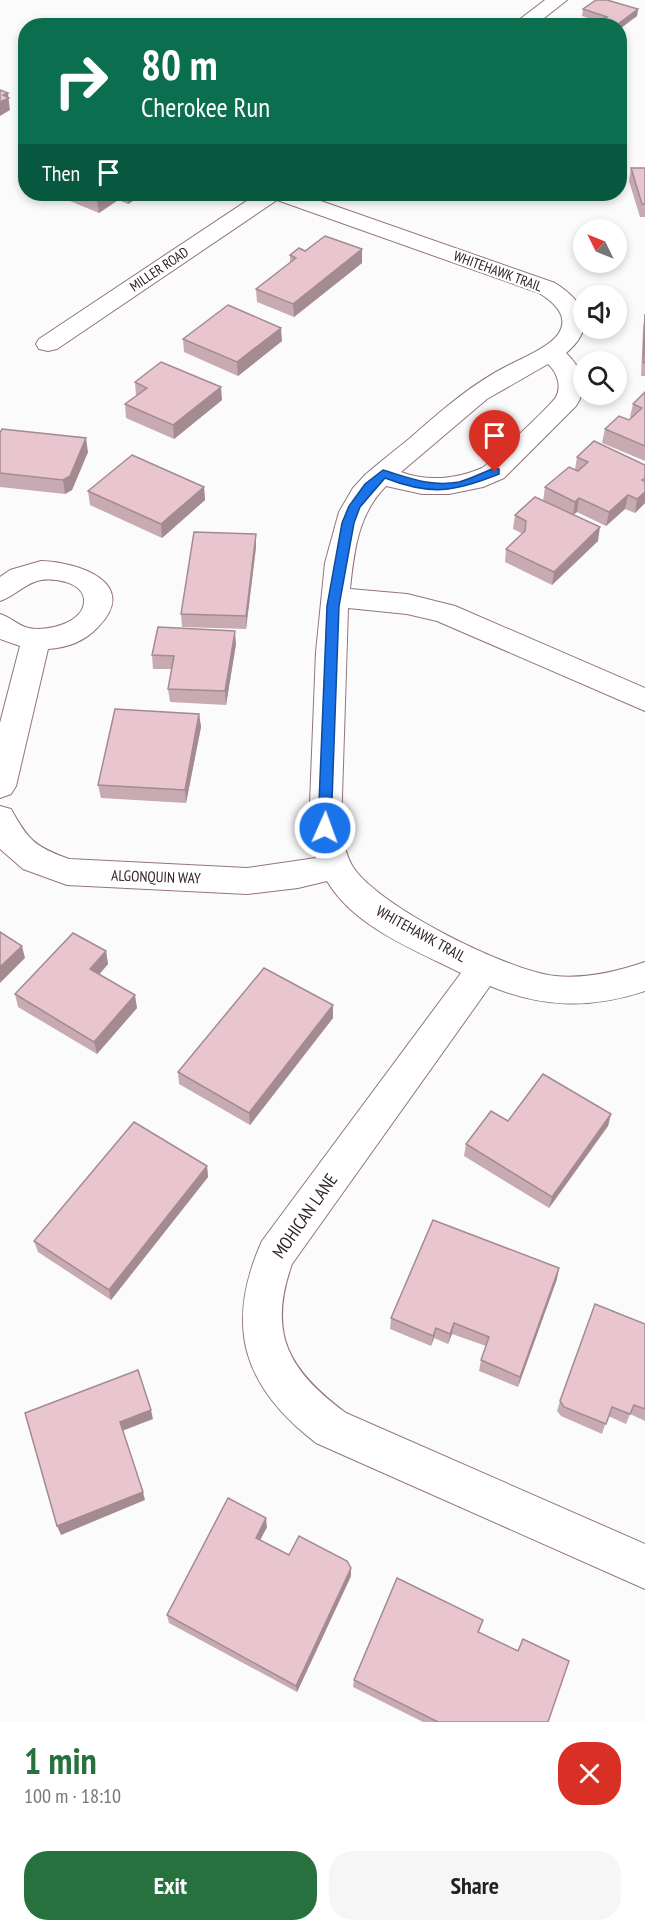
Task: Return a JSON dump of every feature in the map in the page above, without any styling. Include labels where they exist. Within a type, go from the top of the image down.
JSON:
[{"type":"street","points":[[532,18],[558,0]]},
{"type":"street","name":"MILLER ROAD","points":[[48,344],[261,201]]},
{"type":"street","name":"WHITEHAWK TRAIL","points":[[300,201],[556,293],[573,312],[574,326],[568,339],[487,386],[383,474],[369,487],[355,506],[348,523],[334,597],[325,828],[327,846],[335,866],[344,881],[375,910],[483,969],[507,979],[556,990],[606,988],[645,976]]},
{"type":"street","points":[[383,474],[409,483],[436,487],[462,485],[495,472],[567,401],[572,386],[571,379],[564,364],[549,352]]},
{"type":"street","points":[[0,591],[10,581],[23,574],[55,569],[79,575],[94,588],[98,600],[95,612],[86,624],[72,633],[55,638],[21,637],[7,631],[0,624]]},
{"type":"street","points":[[334,597],[407,604],[445,613],[645,700]]},
{"type":"street","points":[[0,786],[36,639]]},
{"type":"street","name":"ALGONQUIN WAY","points":[[0,818],[11,840],[21,851],[35,860],[68,872],[248,880],[298,875],[335,866]]},
{"type":"street","name":"MOHICAN LANE","points":[[483,969],[276,1254],[262,1294],[263,1339],[280,1380],[310,1415],[331,1428],[645,1568]]},
{"type":"building","points":[[596,0],[607,0],[638,9],[626,18],[605,18],[607,17],[583,9]]},
{"type":"building","points":[[0,90],[8,93],[3,95],[9,98],[0,102]]},
{"type":"building","points":[[631,168],[645,168],[645,204],[642,204]]},
{"type":"building","points":[[325,236],[362,249],[293,304],[256,289],[296,258],[290,255],[299,248],[305,251]]},
{"type":"building","points":[[228,305],[281,328],[237,362],[183,339]]},
{"type":"building","points":[[645,314],[645,363],[643,362]]},
{"type":"building","points":[[161,362],[221,387],[173,425],[125,404],[147,388],[135,382]]},
{"type":"building","points":[[645,392],[645,446],[605,429],[619,416],[629,420],[642,408],[633,404]]},
{"type":"building","points":[[2,429],[86,438],[70,476],[63,480],[0,473],[0,433]]},
{"type":"building","points":[[594,441],[645,465],[645,478],[642,480],[645,482],[645,492],[637,499],[628,495],[609,512],[579,498],[575,502],[545,487],[569,467],[578,471],[588,462],[577,457]]},
{"type":"building","points":[[132,455],[204,487],[161,524],[88,491]]},
{"type":"building","points":[[535,497],[600,527],[554,572],[506,549],[525,531],[526,521],[515,515]]},
{"type":"building","points":[[194,532],[256,534],[246,616],[181,614]]},
{"type":"building","points":[[158,627],[235,631],[225,691],[168,689],[174,656],[152,655]]},
{"type":"building","points":[[115,709],[199,714],[185,790],[98,785]]},
{"type":"building","points":[[0,932],[22,946],[0,967]]},
{"type":"building","points":[[73,933],[106,951],[90,969],[135,995],[94,1042],[15,994]]},
{"type":"building","points":[[264,968],[333,1005],[249,1113],[178,1072]]},
{"type":"building","points":[[543,1074],[611,1114],[552,1197],[466,1144],[491,1111],[508,1121]]},
{"type":"building","points":[[134,1122],[207,1166],[109,1290],[34,1241]]},
{"type":"building","points":[[433,1220],[559,1268],[520,1377],[481,1360],[489,1337],[454,1323],[450,1334],[436,1328],[433,1336],[391,1318]]},
{"type":"building","points":[[595,1304],[645,1324],[645,1409],[634,1405],[630,1414],[612,1407],[606,1424],[564,1407],[560,1401]]},
{"type":"building","points":[[138,1370],[151,1410],[120,1422],[143,1492],[57,1526],[25,1413]]},
{"type":"building","points":[[228,1498],[266,1518],[256,1538],[289,1555],[299,1536],[347,1561],[351,1568],[296,1686],[167,1615]]},
{"type":"building","points":[[397,1578],[483,1620],[478,1632],[518,1651],[523,1639],[569,1661],[548,1722],[438,1722],[354,1680]]},
{"type":"route","points":[[325,828],[333,606],[348,523],[355,506],[361,496],[383,474],[396,480],[436,487],[474,482],[495,472]]}]
